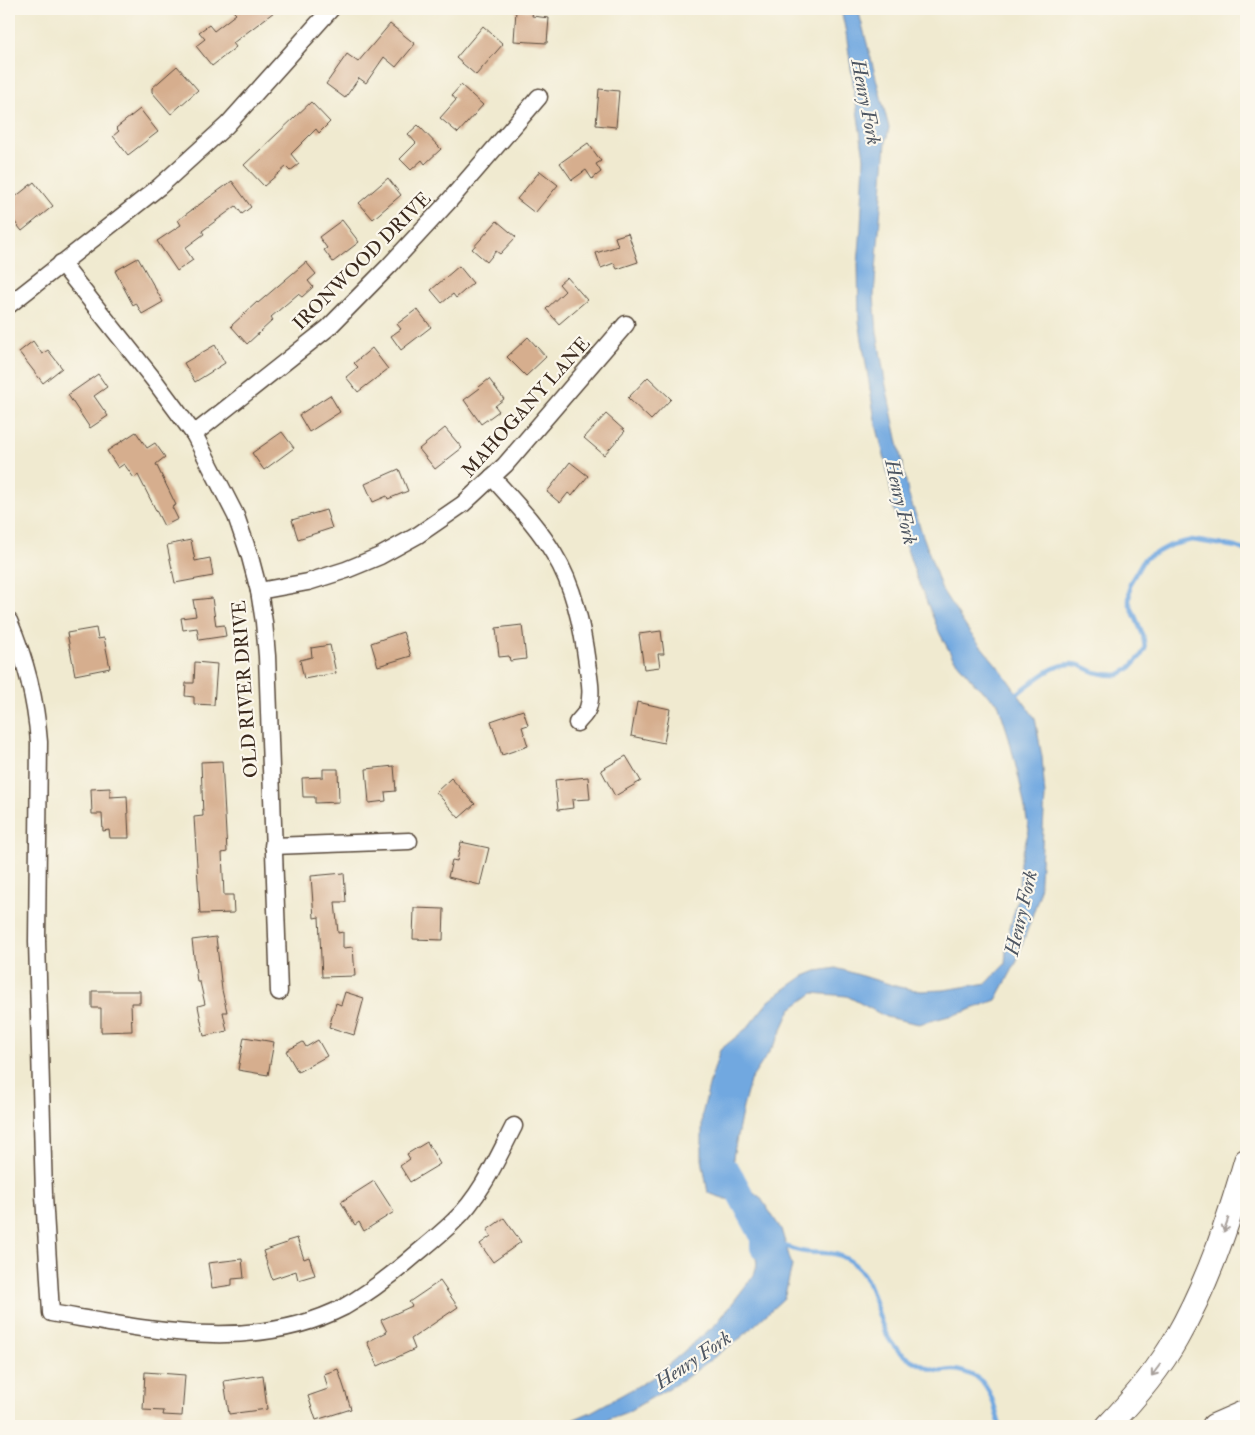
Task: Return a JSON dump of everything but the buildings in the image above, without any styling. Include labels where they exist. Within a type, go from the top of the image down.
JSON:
[{"type":"highway","points":[[1108,1426],[1144,1386],[1176,1340],[1201,1290],[1219,1246],[1246,1162]]},
{"type":"highway","points":[[1214,1426],[1246,1412]]},
{"type":"street","points":[[9,305],[159,187],[227,125],[331,9]]},
{"type":"street","name":"IRONWOOD DRIVE","points":[[194,434],[328,328],[396,259],[540,97]]},
{"type":"street","name":"OLD RIVER DRIVE","points":[[61,263],[154,380],[194,434],[236,516],[250,557],[259,591],[267,656],[279,992]]},
{"type":"street","name":"MAHOGANY LANE","points":[[259,591],[308,582],[346,570],[380,556],[418,535],[463,504],[505,465],[626,324]]},
{"type":"street","points":[[492,477],[535,525],[555,554],[566,578],[577,611],[584,641],[591,686],[589,707],[577,723]]},
{"type":"street","points":[[9,621],[36,712],[39,742],[37,941],[44,1195],[51,1313],[153,1330],[196,1334],[262,1332],[316,1318],[343,1307],[383,1282],[455,1221],[489,1174],[514,1126]]},
{"type":"street","points":[[273,846],[409,841]]},
{"type":"water","points":[[841,9],[858,9],[889,128],[886,142],[874,296],[877,332],[885,381],[909,496],[942,590],[970,633],[1000,669],[1035,718],[1042,757],[1045,796],[1039,896],[1016,963],[996,1000],[964,1012],[919,1024],[886,1017],[847,996],[813,993],[791,1009],[777,1040],[750,1081],[733,1157],[738,1180],[760,1197],[781,1229],[792,1266],[784,1298],[743,1336],[683,1380],[627,1412],[590,1426],[558,1426],[591,1412],[654,1377],[717,1323],[754,1275],[757,1264],[752,1219],[747,1203],[708,1193],[702,1159],[702,1115],[720,1050],[747,1028],[769,1001],[802,977],[817,971],[836,968],[899,987],[921,991],[944,990],[987,983],[1005,964],[1007,938],[1019,894],[1020,862],[1029,830],[1008,734],[998,703],[977,686],[952,656],[940,634],[916,576],[894,510],[886,464],[875,420],[859,321],[858,264],[864,158]]},
{"type":"waterway","points":[[1012,697],[1056,667],[1076,664],[1094,672],[1112,675],[1118,675],[1129,669],[1145,649],[1143,635],[1129,602],[1130,583],[1144,559],[1171,545],[1192,540],[1236,547],[1246,551]]},
{"type":"waterway","name":"Henry Fork","points":[[728,1172],[763,1236],[763,1247]]},
{"type":"waterway","points":[[781,1244],[803,1252],[834,1254],[850,1261],[860,1270],[866,1280],[884,1329],[898,1350],[911,1360],[933,1370],[961,1371],[978,1379],[984,1384],[990,1394],[1000,1426]]}]
